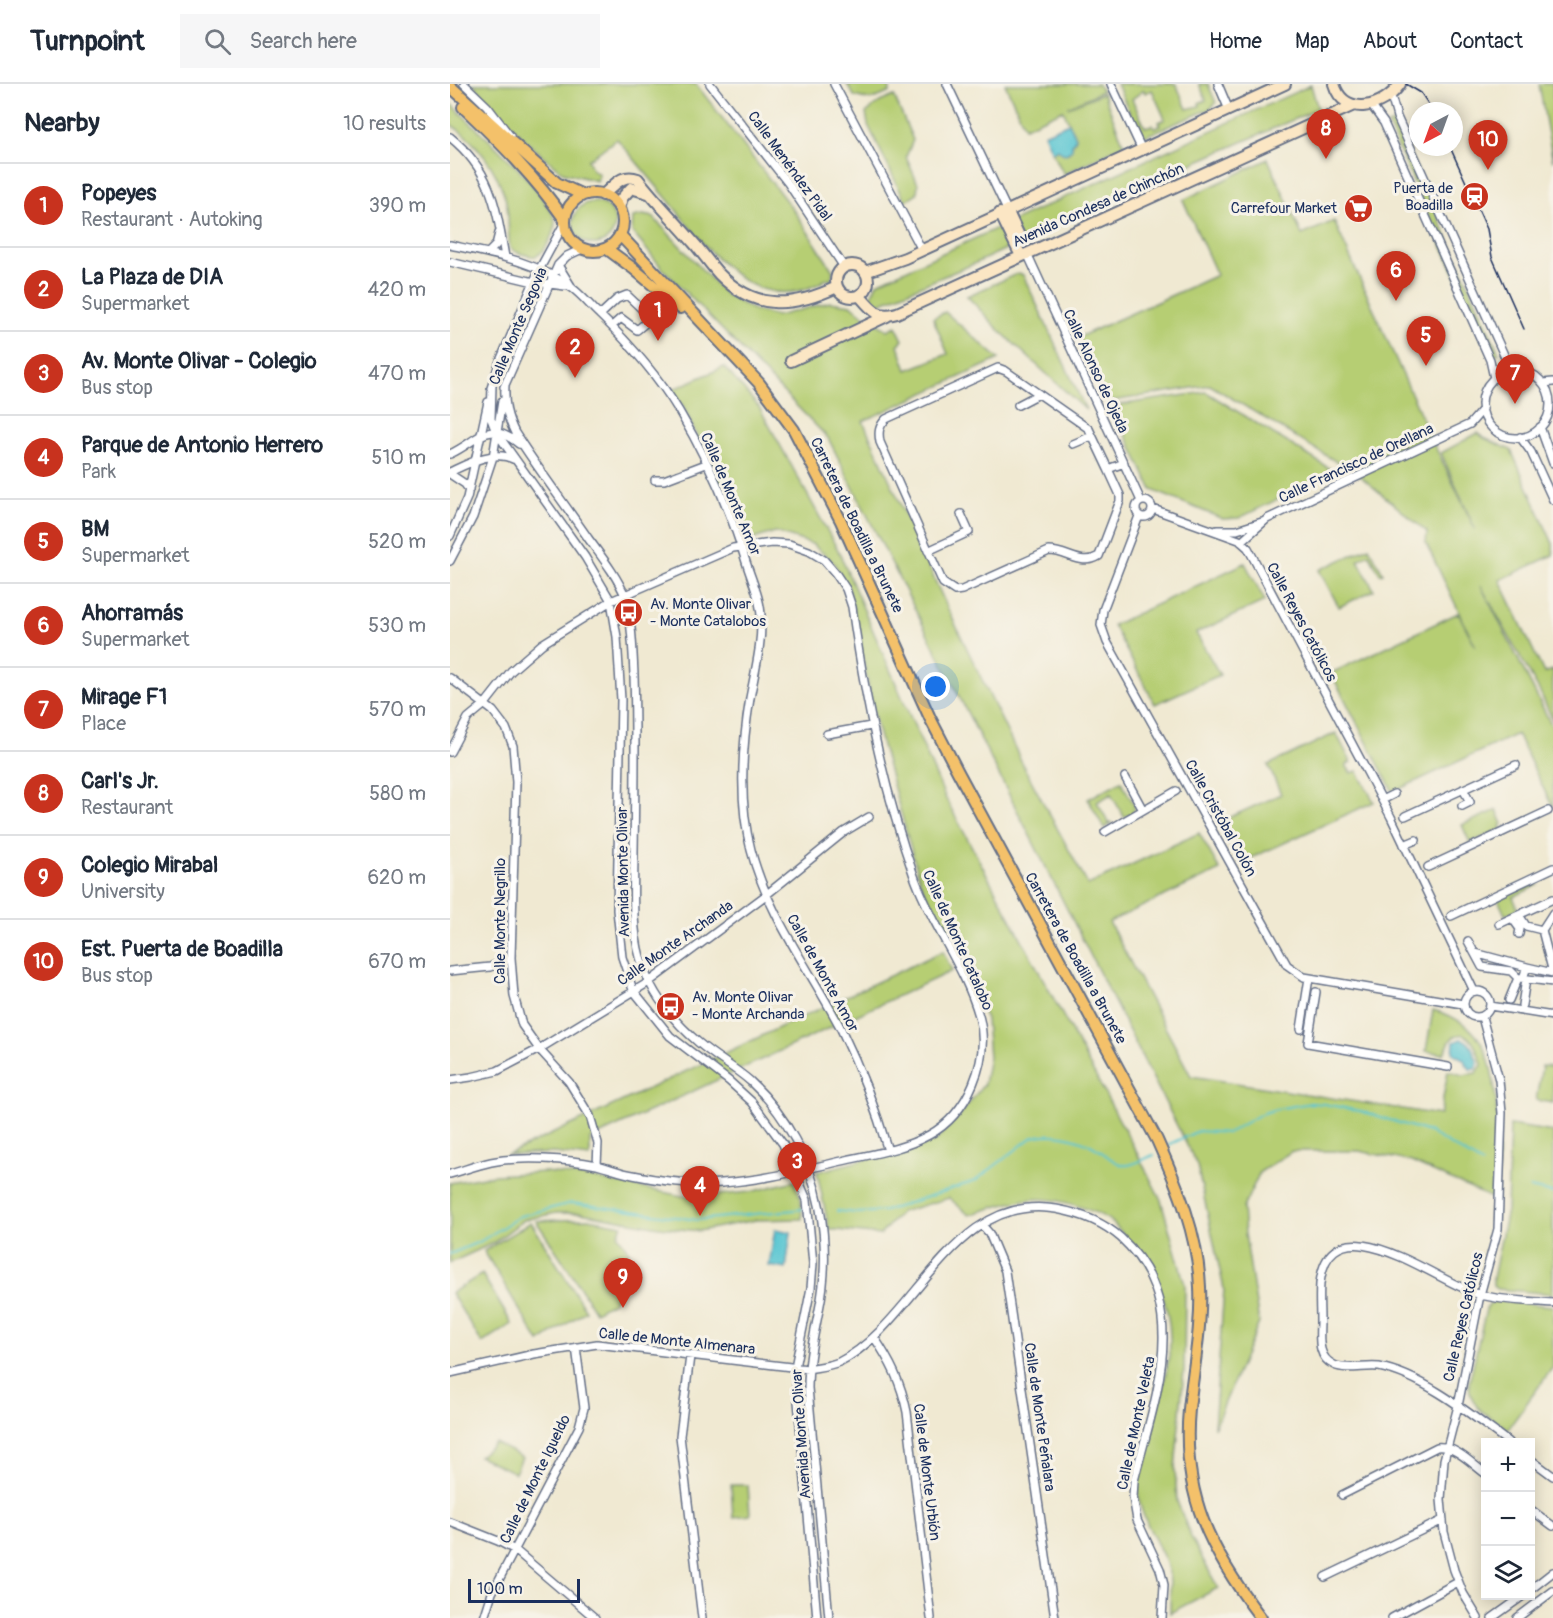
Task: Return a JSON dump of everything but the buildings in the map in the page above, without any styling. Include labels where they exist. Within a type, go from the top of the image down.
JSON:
[{"type":"main road","points":[[450,86],[557,183],[584,195],[603,195],[611,199],[619,208],[623,221],[620,235],[607,249],[590,252],[576,246],[568,236],[566,214],[572,202],[584,195]]},
{"type":"main road","points":[[450,95],[501,144],[541,189],[565,222]]},
{"type":"main road","name":"Carretera de Boadilla a Brunete","points":[[620,235],[759,383],[779,409],[809,456],[930,718],[1157,1140],[1177,1184],[1192,1232],[1198,1263],[1200,1289],[1189,1413],[1189,1452],[1193,1488],[1200,1515],[1220,1558],[1261,1618]]},
{"type":"main road","name":"Carretera de Boadilla a Brunete","points":[[607,249],[634,268],[728,350]]},
{"type":"street","points":[[464,84],[487,106],[525,154]]},
{"type":"street","name":"Calle Menéndez Pidal","points":[[710,84],[789,183],[844,267]]},
{"type":"street","points":[[834,84],[922,250]]},
{"type":"street","points":[[946,84],[1024,255]]},
{"type":"street","points":[[1111,84],[1142,150]]},
{"type":"street","points":[[1218,84],[1229,110]]},
{"type":"street","points":[[865,272],[922,250],[1285,84]]},
{"type":"street","points":[[1334,84],[1340,97],[1353,105],[1371,105],[1391,96],[1400,84]]},
{"type":"street","points":[[1391,96],[1397,117],[1504,355],[1513,370]]},
{"type":"street","name":"Avenida Condesa de Chinchón","points":[[791,361],[1353,105]]},
{"type":"street","points":[[1371,105],[1384,123],[1481,339],[1490,360],[1494,378]]},
{"type":"street","points":[[450,137],[471,156],[490,186],[497,209],[505,257]]},
{"type":"street","points":[[603,195],[624,177],[631,176],[638,179],[719,274],[735,288],[752,297],[778,303],[792,303],[837,287]]},
{"type":"street","points":[[619,208],[622,198],[631,188],[649,193]]},
{"type":"street","name":"Calle Monte Segovia","points":[[450,536],[463,510],[469,490],[492,385],[539,270],[565,222]]},
{"type":"street","points":[[488,253],[496,245],[500,231]]},
{"type":"street","name":"Calle de Monte Amor","points":[[450,245],[532,265],[573,288]]},
{"type":"street","name":"Calle Monte Segovia","points":[[450,561],[472,517],[493,457],[505,385],[558,265],[567,256],[582,249]]},
{"type":"street","name":"Calle Alonso de Ojeda","points":[[1024,255],[1141,501]]},
{"type":"street","points":[[450,262],[534,282],[573,288]]},
{"type":"street","name":"Calle de Monte Amor","points":[[558,265],[573,288],[612,326],[679,410],[706,464],[741,547],[761,615],[760,654],[750,697],[743,748],[743,795],[750,849],[766,895],[786,936],[840,1029],[878,1115],[888,1151]]},
{"type":"street","points":[[858,266],[865,272],[867,285],[859,295],[849,296],[837,287],[838,273],[844,267],[858,266]]},
{"type":"street","points":[[600,315],[616,298],[627,295],[650,316],[649,320],[637,330],[621,318],[612,326]]},
{"type":"street","points":[[859,295],[870,309],[887,316]]},
{"type":"street","points":[[998,368],[1006,370],[1089,429],[1092,436],[1120,495],[1120,501],[1102,550],[1092,560],[1083,561],[1049,551],[962,590],[955,591],[943,583],[928,551],[880,441],[880,426],[886,419],[998,368]]},
{"type":"street","points":[[1470,424],[1490,426],[1504,435],[1527,436],[1540,427],[1548,416],[1551,392],[1529,373],[1513,370],[1494,378],[1486,389],[1483,409],[1490,426]]},
{"type":"street","points":[[1543,383],[1553,382]]},
{"type":"street","name":"Avenida Monte Olivar","points":[[492,385],[491,418],[496,432],[515,460],[531,478],[585,557],[611,601],[617,637],[621,700],[617,910],[622,957],[633,990],[670,1035],[752,1102],[783,1144],[807,1200],[813,1264],[811,1288],[795,1367],[817,1618]]},
{"type":"street","name":"Avenida Monte Olivar","points":[[505,385],[504,403],[508,418],[524,448],[607,565],[625,597],[631,633],[635,698],[635,911],[639,955],[649,982],[662,1004],[699,1043],[748,1079],[767,1098],[788,1128],[809,1169],[820,1208],[825,1262],[820,1309],[808,1369],[829,1618]]},
{"type":"street","points":[[1018,405],[1039,394]]},
{"type":"street","name":"Calle Francisco de Orellana","points":[[1240,541],[1267,519],[1470,424],[1483,409]]},
{"type":"street","points":[[1540,427],[1553,463]]},
{"type":"street","points":[[450,454],[480,434],[496,432]]},
{"type":"street","name":"Avenida Monte Olivar","points":[[496,432],[506,434],[524,448]]},
{"type":"street","points":[[1073,444],[1092,436]]},
{"type":"street","points":[[1520,437],[1532,452],[1553,500]]},
{"type":"street","points":[[469,490],[465,484],[450,473],[477,460],[507,456],[515,460]]},
{"type":"street","points":[[1108,470],[1124,463]]},
{"type":"street","points":[[655,480],[664,480],[706,464]]},
{"type":"street","points":[[1153,509],[1148,516],[1139,516],[1136,508],[1141,501],[1149,502],[1153,509],[1240,541],[1247,527]]},
{"type":"street","points":[[928,551],[969,532],[961,514]]},
{"type":"street","name":"Calle Cristóbal Colón","points":[[1139,516],[1103,610],[1101,625],[1107,642],[1287,964],[1304,977],[1463,1004]]},
{"type":"street","points":[[1213,530],[1238,530],[1267,519]]},
{"type":"street","points":[[1253,559],[1251,541],[1256,529]]},
{"type":"street","name":"Calle Reyes Católicos","points":[[1240,541],[1248,548],[1382,800],[1474,991]]},
{"type":"street","name":"Calle de Monte Catalobo","points":[[450,752],[468,718],[485,704],[511,671],[542,644],[611,601],[625,597],[733,548],[772,543],[789,544],[809,550],[824,560],[846,589],[852,607],[871,726],[893,813],[915,880],[961,973],[979,1017],[982,1053],[976,1078],[967,1097],[950,1119],[930,1135],[900,1148],[809,1169],[754,1181],[707,1184],[632,1175],[597,1165],[549,1159],[493,1162],[450,1174]]},
{"type":"street","name":"Calle Monte Negrillo","points":[[450,678],[493,711],[506,728],[513,746],[516,782],[511,958],[514,996],[522,1025],[539,1049],[569,1082],[590,1116],[598,1143],[597,1165]]},
{"type":"street","points":[[827,734],[871,726]]},
{"type":"street","points":[[1405,816],[1516,765]]},
{"type":"street","points":[[1125,777],[1143,810]]},
{"type":"street","points":[[1462,806],[1470,802],[1463,789]]},
{"type":"street","points":[[1106,832],[1176,791]]},
{"type":"street","points":[[1382,800],[1394,794]]},
{"type":"street","points":[[1428,867],[1548,811]]},
{"type":"street","name":"Calle Monte Archanda","points":[[450,1080],[497,1071],[539,1049],[649,982],[766,895],[844,832],[869,818]]},
{"type":"street","points":[[1404,845],[1416,840]]},
{"type":"street","points":[[1451,916],[1553,868]]},
{"type":"street","points":[[1499,924],[1553,899]]},
{"type":"street","points":[[1475,953],[1553,973],[1542,930],[1553,913]]},
{"type":"street","points":[[1516,917],[1526,926],[1542,930]]},
{"type":"street","points":[[1516,917],[1520,929],[1519,934]]},
{"type":"street","points":[[1468,940],[1482,967],[1511,971],[1522,978],[1553,982]]},
{"type":"street","points":[[450,971],[490,967],[511,958]]},
{"type":"street","points":[[1509,1000],[1527,967]]},
{"type":"street","points":[[1302,1029],[1309,978]]},
{"type":"street","points":[[1522,978],[1522,1005]]},
{"type":"street","points":[[1474,991],[1486,995],[1490,1006],[1482,1017],[1469,1016],[1463,1004],[1466,996],[1474,991]]},
{"type":"street","points":[[1316,992],[1308,1043],[1448,1067]]},
{"type":"street","points":[[1490,1006],[1553,1016]]},
{"type":"street","name":"Calle Reyes Católicos","points":[[1478,1618],[1458,1582],[1448,1549],[1443,1520],[1442,1479],[1480,1295],[1498,1229],[1503,1134],[1499,1080],[1482,1017]]},
{"type":"street","name":"Calle de Monte Veleta","points":[[795,1367],[808,1369],[837,1363],[854,1354],[962,1239],[1006,1212],[1034,1207],[1070,1211],[1112,1231],[1133,1249],[1148,1273],[1159,1305],[1164,1347],[1159,1389],[1134,1481],[1133,1497],[1137,1520],[1160,1569],[1164,1585],[1162,1618]]},
{"type":"street","name":"Calle de Monte Peñalara","points":[[982,1225],[989,1233],[1005,1271],[1055,1618]]},
{"type":"street","points":[[1501,1438],[1458,1406],[1403,1375],[1379,1367],[1335,1365],[1325,1358],[1320,1347],[1320,1283],[1328,1259],[1350,1243],[1380,1248],[1480,1295],[1553,1303]]},
{"type":"street","name":"Calle de Monte Urbión","points":[[873,1336],[888,1358],[902,1388],[907,1412],[931,1618]]},
{"type":"street","name":"Calle de Monte Almenara","points":[[450,1373],[597,1344],[795,1367]]},
{"type":"street","name":"Calle de Monte Igueldo","points":[[484,1618],[492,1593],[579,1427],[584,1408],[576,1347]]},
{"type":"street","points":[[690,1356],[680,1436],[702,1618]]},
{"type":"street","points":[[1342,1495],[1433,1448],[1442,1446],[1456,1452],[1481,1471]]},
{"type":"street","points":[[1535,1463],[1553,1476]]},
{"type":"street","points":[[1535,1513],[1553,1526]]},
{"type":"street","points":[[1325,1577],[1443,1520]]},
{"type":"street","points":[[450,1522],[515,1550],[595,1618]]},
{"type":"street","points":[[811,1545],[822,1544]]},
{"type":"street","points":[[812,1565],[824,1564]]},
{"type":"street","points":[[1535,1586],[1553,1572]]},
{"type":"street","points":[[1392,1618],[1458,1582]]},
{"type":"street","points":[[1517,1618],[1553,1591]]},
{"type":"street","points":[[1492,1618],[1517,1600]]},
{"type":"green space","points":[[473,84],[696,84],[797,215],[833,271],[831,281],[827,279],[802,290],[779,292],[758,287],[738,277],[703,244],[617,139],[588,160],[593,170],[599,174],[597,181],[562,172],[528,143]]},
{"type":"green space","points":[[847,84],[889,84],[890,92],[868,99],[854,96]]},
{"type":"green space","points":[[1005,84],[1098,84],[1102,91],[1068,107],[1103,93],[1124,145],[1064,174],[1052,152],[1058,149],[1063,153],[1069,153],[1076,138],[1063,110],[1025,127]]},
{"type":"green space","points":[[1117,84],[1176,84],[1187,109],[1200,106],[1199,103],[1206,100],[1199,84],[1208,84],[1216,103],[1210,109],[1143,137],[1140,136]],"holes":[[[1144,90],[1145,93],[1152,90],[1165,119],[1154,128],[1152,125],[1145,127],[1132,99]]]},
{"type":"green space","points":[[1539,84],[1553,84],[1553,162]]},
{"type":"green space","points":[[1311,85],[1318,109],[1145,184],[978,262],[880,303],[871,296],[877,283]]},
{"type":"green space","points":[[894,96],[913,140],[906,157],[918,184],[917,193],[905,201],[868,125],[866,113],[880,102]]},
{"type":"green space","points":[[450,103],[522,173],[546,203],[555,221],[553,233],[540,254],[529,256],[510,248],[507,207],[498,179],[477,148],[450,124]]},
{"type":"green space","points":[[1396,122],[1409,156],[1411,156],[1499,353],[1492,357],[1388,125]]},
{"type":"green space","points":[[1268,159],[1302,235],[1334,221],[1433,442],[1475,529],[1441,453],[1478,433],[1511,450],[1553,544],[1553,555],[1500,580],[1544,673],[1553,670],[1553,721],[1541,694],[1481,586],[1553,728],[1553,808],[1517,734],[1393,792],[1331,673],[1458,613],[1476,647],[1426,543],[1427,532],[1360,476],[1210,385],[1107,402],[1079,337],[1217,275],[1183,200]]},
{"type":"green space","points":[[594,202],[602,203],[609,208],[614,215],[614,231],[609,238],[602,243],[594,244],[586,243],[579,238],[574,231],[573,223],[574,215],[579,208],[586,203]]},
{"type":"green space","points":[[643,215],[653,217],[726,295],[754,310],[777,316],[830,302],[851,305],[868,319],[888,330],[896,326],[903,340],[898,345],[907,370],[948,354],[933,318],[945,312],[999,359],[863,421],[947,607],[1026,771],[1088,885],[1199,833],[1220,870],[1109,922],[1191,1076],[1440,1115],[1448,1071],[1463,1075],[1476,1073],[1482,1065],[1473,1043],[1465,1035],[1454,1037],[1443,1054],[1426,1051],[1433,1010],[1453,1017],[1479,1039],[1492,1072],[1495,1094],[1498,1140],[1496,1200],[1409,1161],[1359,1151],[1292,1151],[1260,1172],[1243,1208],[1259,1323],[1214,1428],[1224,1289],[1197,1165],[828,438],[662,268],[632,232],[633,217]]},
{"type":"green space","points":[[1019,273],[1023,275],[1086,410],[1001,332],[967,296]]},
{"type":"green space","points":[[724,367],[759,407],[838,550],[946,799],[1161,1200],[1185,1285],[1184,1370],[1175,1469],[1177,1501],[1191,1537],[1218,1588],[1170,1613],[1168,1569],[1143,1515],[1138,1483],[1166,1373],[1170,1330],[1168,1314],[1158,1284],[1133,1244],[1113,1223],[1102,1216],[1048,1199],[1013,1202],[969,1215],[949,1198],[901,1212],[880,1235],[829,1229],[817,1172],[935,1141],[961,1114],[984,1084],[989,1057],[986,1019],[920,881],[876,724],[849,589],[833,562],[812,544],[775,532],[745,542],[683,406],[669,391]]},
{"type":"green space","points":[[1206,392],[1335,472],[1239,518],[1223,519],[1152,490],[1112,406]]},
{"type":"green space","points":[[1369,547],[1383,573],[1380,574],[1369,554],[1358,560],[1374,590],[1339,607],[1319,570]]},
{"type":"green space","points":[[1245,563],[1265,601],[1196,633],[1220,675],[1155,704],[1113,625]]},
{"type":"green space","points":[[1336,733],[1351,762],[1346,765],[1351,773],[1357,771],[1374,802],[1240,863],[1219,822],[1281,794],[1268,765]]},
{"type":"green space","points":[[1121,781],[1135,806],[1133,813],[1124,817],[1111,794],[1097,802],[1109,823],[1112,823],[1104,828],[1088,799]]},
{"type":"green space","points":[[1497,810],[1503,824],[1500,826],[1502,829],[1470,843],[1462,825]]},
{"type":"green space","points":[[1528,882],[1538,885],[1513,897],[1518,909],[1505,915],[1497,897]]},
{"type":"green space","points":[[943,951],[952,971],[590,1139],[590,1157],[554,1153],[507,1155]]},
{"type":"green space","points":[[1542,1066],[1553,1067],[1553,1103],[1536,1100]]},
{"type":"green space","points":[[1510,1125],[1553,1132],[1553,1294],[1497,1289],[1493,1286],[1507,1210]]},
{"type":"green space","points":[[545,1172],[588,1177],[682,1196],[750,1192],[794,1181],[801,1199],[802,1219],[756,1220],[699,1231],[659,1227],[581,1213],[556,1213],[524,1220],[493,1243],[450,1263],[450,1183],[495,1175]]},
{"type":"green space","points":[[589,1219],[622,1225],[618,1235],[629,1251],[626,1282],[613,1302],[595,1312],[536,1221]]},
{"type":"green space","points":[[531,1222],[586,1311],[539,1342],[484,1251]]},
{"type":"green space","points":[[482,1274],[512,1324],[482,1343],[451,1293]]},
{"type":"green space","points":[[1497,1301],[1553,1306],[1553,1367],[1508,1429],[1476,1406],[1469,1383],[1486,1309],[1491,1303]]},
{"type":"green space","points":[[495,1443],[522,1457],[515,1473],[479,1456]]},
{"type":"green space","points":[[731,1485],[748,1485],[750,1515],[733,1517]]},
{"type":"water","points":[[1069,123],[1076,138],[1072,149],[1066,154],[1058,149],[1052,152],[1044,134]]},
{"type":"water","points":[[1461,1039],[1468,1042],[1472,1048],[1478,1063],[1476,1069],[1470,1069],[1463,1059],[1453,1053],[1454,1042]]},
{"type":"water","points":[[775,1229],[791,1232],[786,1269],[769,1266]]},
{"type":"waterway","points":[[1168,1145],[1198,1131],[1228,1133],[1261,1114],[1311,1103],[1360,1111],[1429,1132],[1482,1164]]},
{"type":"waterway","points":[[837,1211],[858,1213],[885,1211],[975,1181],[1031,1138],[1039,1136],[1057,1135],[1075,1139],[1092,1146],[1113,1161],[1123,1165],[1134,1164],[1154,1155]]},
{"type":"waterway","points":[[1530,1188],[1553,1193]]},
{"type":"waterway","points":[[450,1254],[481,1241],[520,1216],[572,1203],[697,1220],[804,1209]]},
{"type":"tram line","points":[[1406,84],[1421,93],[1427,102]]},
{"type":"tram line","points":[[1454,156],[1487,229],[1492,257],[1524,329]]},
{"type":"place","name":"Carl's Jr.","points":[[1326,159]]},
{"type":"place","name":"Est. Puerta de Boadilla","points":[[1488,170]]},
{"type":"place","name":"Puerta de Boadilla","points":[[1474,197]]},
{"type":"place","name":"Carrefour Market","points":[[1358,208]]},
{"type":"place","name":"Ahorramás","points":[[1396,301]]},
{"type":"place","name":"Popeyes","points":[[658,341]]},
{"type":"place","name":"BM","points":[[1426,366]]},
{"type":"place","name":"La Plaza de DIA","points":[[575,378]]},
{"type":"place","name":"Mirage F1","points":[[1515,404]]},
{"type":"place","name":"Av. Monte Olivar - Monte Catalobos","points":[[629,613]]},
{"type":"place","name":"Av. Monte Olivar - Monte Archanda","points":[[671,1006]]},
{"type":"place","name":"Av. Monte Olivar - Colegio","points":[[797,1192]]},
{"type":"place","name":"Parque de Antonio Herrero","points":[[700,1216]]},
{"type":"place","name":"Colegio Mirabal","points":[[623,1308]]}]
